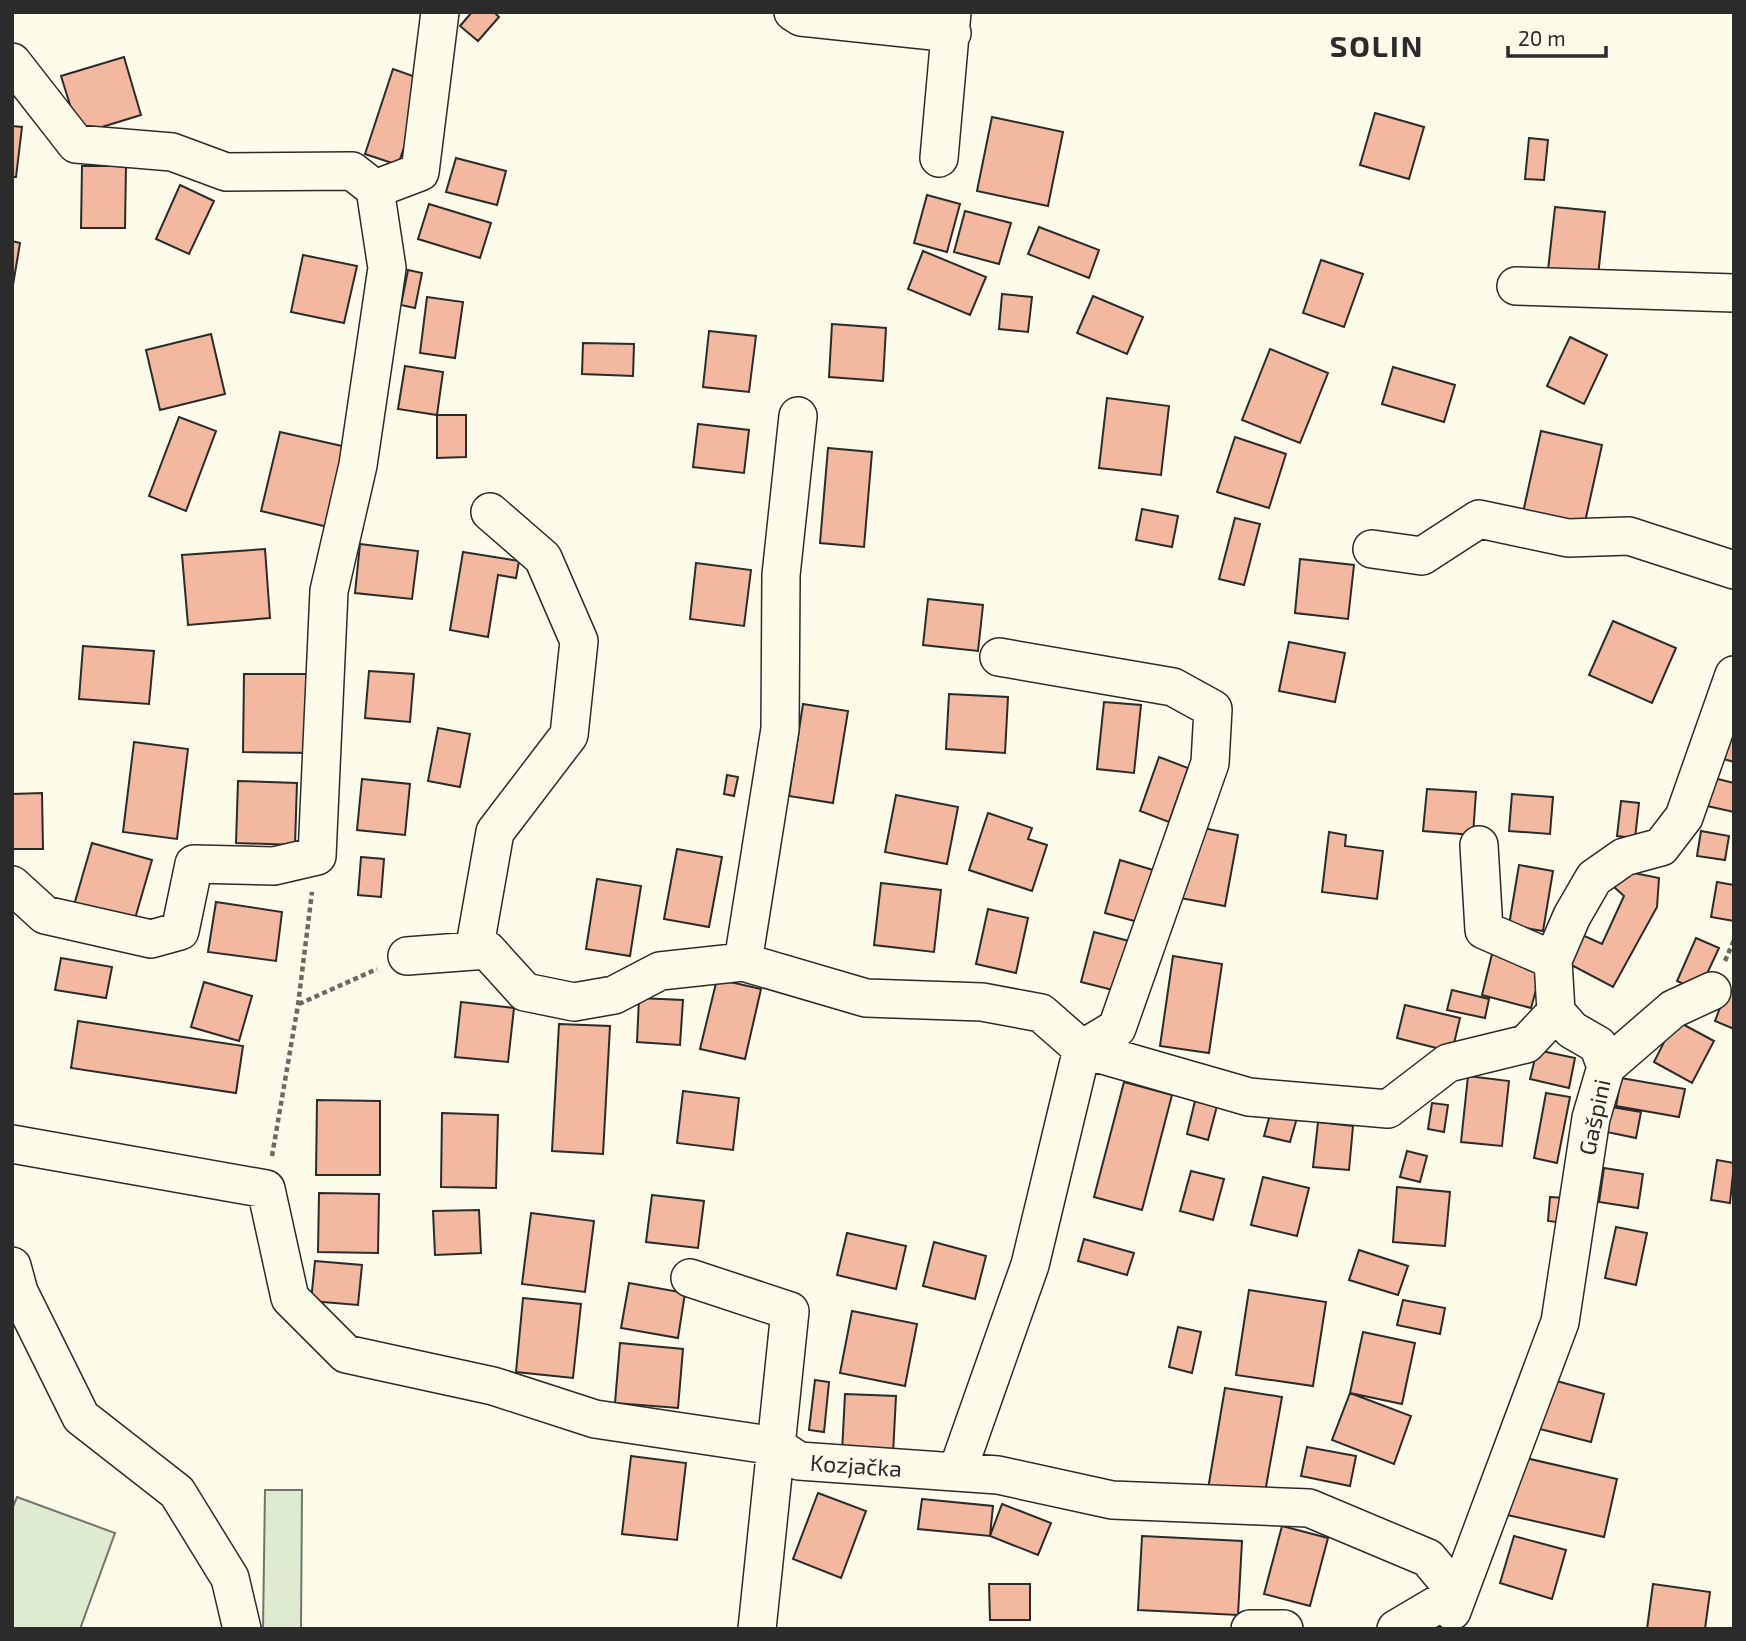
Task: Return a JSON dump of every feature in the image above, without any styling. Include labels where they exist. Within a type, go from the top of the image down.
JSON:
[{"type":"street","points":[[375,189],[420,172],[440,12]]},
{"type":"street","points":[[793,12],[801,17],[952,23],[939,158]]},
{"type":"street","points":[[12,62],[76,144],[172,152],[226,172],[352,172],[375,189],[387,268],[358,465],[329,592],[317,856],[274,866],[194,864],[180,931],[151,939],[45,915],[12,885]]},
{"type":"street","points":[[1516,286],[1734,293]]},
{"type":"street","points":[[743,962],[780,729],[781,575],[798,416]]},
{"type":"street","points":[[474,951],[495,832],[569,736],[579,641],[543,558],[490,512]]},
{"type":"street","points":[[1372,549],[1422,556],[1479,519],[1568,538],[1629,536],[1734,570]]},
{"type":"street","points":[[957,1472],[1030,1265],[1082,1049],[1117,1028],[1210,763],[1213,709],[1173,687],[999,657]]},
{"type":"street","points":[[407,956],[487,950],[524,992],[574,1002],[614,995],[660,971],[743,962],[866,999],[982,1002],[1041,1013],[1082,1049],[1249,1097],[1388,1109],[1448,1063],[1526,1044],[1556,1012],[1553,960],[1572,916],[1594,878],[1624,857],[1661,847],[1684,817],[1734,675]]},
{"type":"street","points":[[1479,845],[1483,930],[1553,960]]},
{"type":"street","points":[[1606,1067],[1673,1009],[1712,991]]},
{"type":"street","name":"Gašpini","points":[[1446,1629],[1457,1593],[1560,1322],[1591,1118],[1606,1067],[1598,1045],[1572,1030],[1556,1012]]},
{"type":"street","points":[[12,1144],[266,1189]]},
{"type":"street","name":"Kozjačka","points":[[266,1189],[290,1298],[346,1354],[493,1386],[595,1419],[776,1446],[799,1461],[998,1475],[1112,1500],[1309,1508],[1429,1558],[1457,1593]]},
{"type":"street","points":[[12,1266],[19,1292],[81,1417],[177,1492],[230,1578],[242,1629]]},
{"type":"street","points":[[690,1278],[790,1311],[757,1629]]},
{"type":"street","points":[[1396,1629],[1457,1593]]},
{"type":"street","points":[[1250,1629],[1284,1629]]},
{"type":"path","points":[[266,1189],[298,1005],[317,856]]},
{"type":"path","points":[[298,1005],[407,956]]},
{"type":"green space","points":[[265,1490],[302,1490],[301,1629],[263,1629]]},
{"type":"green space","points":[[17,1497],[115,1533],[80,1629],[12,1629],[12,1509]]},
{"type":"building","points":[[472,12],[494,12],[499,17],[478,41],[460,26]]},
{"type":"building","points":[[124,57],[141,115],[79,134],[61,76]]},
{"type":"building","points":[[393,69],[427,81],[398,165],[365,154]]},
{"type":"building","points":[[1375,113],[1424,127],[1409,179],[1360,165]]},
{"type":"building","points":[[992,117],[1063,132],[1048,206],[977,191]]},
{"type":"building","points":[[12,126],[22,127],[16,177],[12,177]]},
{"type":"building","points":[[1529,138],[1548,140],[1544,180],[1525,179]]},
{"type":"building","points":[[456,158],[506,171],[497,205],[446,192]]},
{"type":"building","points":[[82,166],[126,166],[125,228],[81,228]]},
{"type":"building","points":[[180,185],[214,201],[189,254],[156,239]]},
{"type":"building","points":[[927,195],[960,204],[947,252],[914,243]]},
{"type":"building","points":[[429,204],[491,223],[480,258],[418,239]]},
{"type":"building","points":[[1555,207],[1605,212],[1597,285],[1547,279]]},
{"type":"building","points":[[965,211],[1011,223],[999,264],[954,252]]},
{"type":"building","points":[[1039,227],[1099,250],[1089,278],[1028,254]]},
{"type":"building","points":[[12,241],[20,243],[13,285],[12,285]]},
{"type":"building","points":[[923,251],[986,277],[970,315],[908,289]]},
{"type":"building","points":[[303,255],[357,266],[344,323],[291,312]]},
{"type":"building","points":[[1321,260],[1363,274],[1344,327],[1303,313]]},
{"type":"building","points":[[408,270],[422,273],[415,308],[401,305]]},
{"type":"building","points":[[1002,294],[1032,297],[1028,332],[999,329]]},
{"type":"building","points":[[1093,296],[1143,317],[1127,354],[1077,333]]},
{"type":"building","points":[[427,297],[463,302],[455,358],[420,353]]},
{"type":"building","points":[[832,324],[886,328],[883,381],[829,377]]},
{"type":"building","points":[[709,331],[756,336],[749,392],[703,387]]},
{"type":"building","points":[[211,334],[225,394],[160,410],[146,350]]},
{"type":"building","points":[[1570,337],[1607,355],[1584,404],[1547,386]]},
{"type":"building","points":[[583,343],[634,344],[633,376],[582,374]]},
{"type":"building","points":[[1270,349],[1328,373],[1300,443],[1242,420]]},
{"type":"building","points":[[405,366],[443,372],[437,415],[398,409]]},
{"type":"building","points":[[1393,367],[1455,385],[1444,422],[1382,404]]},
{"type":"building","points":[[1107,398],[1169,406],[1161,475],[1099,468]]},
{"type":"building","points":[[437,415],[466,415],[466,457],[437,458]]},
{"type":"building","points":[[179,417],[216,431],[186,511],[149,496]]},
{"type":"building","points":[[698,424],[749,430],[744,473],[693,467]]},
{"type":"building","points":[[1541,431],[1602,445],[1583,531],[1522,517]]},
{"type":"building","points":[[280,432],[351,448],[332,528],[261,511]]},
{"type":"building","points":[[1235,437],[1286,454],[1269,508],[1217,492]]},
{"type":"building","points":[[828,448],[872,452],[864,547],[820,543]]},
{"type":"building","points":[[1142,509],[1178,516],[1172,547],[1136,540]]},
{"type":"building","points":[[1235,518],[1260,524],[1244,585],[1219,579]]},
{"type":"building","points":[[360,544],[418,551],[412,599],[355,593]]},
{"type":"building","points":[[265,549],[270,618],[188,625],[182,555]]},
{"type":"building","points":[[463,552],[519,561],[516,578],[498,575],[488,637],[450,630]]},
{"type":"building","points":[[1300,559],[1354,565],[1348,619],[1295,613]]},
{"type":"building","points":[[696,563],[751,570],[744,626],[690,619]]},
{"type":"building","points":[[928,599],[983,605],[978,651],[923,645]]},
{"type":"building","points":[[1613,621],[1676,648],[1652,703],[1589,675]]},
{"type":"building","points":[[1289,642],[1345,653],[1335,702],[1279,691]]},
{"type":"building","points":[[83,646],[154,651],[149,704],[79,699]]},
{"type":"building","points":[[369,671],[414,674],[410,722],[365,718]]},
{"type":"building","points":[[244,674],[316,674],[314,753],[243,752]]},
{"type":"building","points":[[949,694],[1008,697],[1005,753],[946,749]]},
{"type":"building","points":[[1104,702],[1141,705],[1134,773],[1097,769]]},
{"type":"building","points":[[803,704],[848,711],[833,803],[789,796]]},
{"type":"building","points":[[438,728],[470,734],[460,787],[428,781]]},
{"type":"building","points":[[1721,729],[1734,733],[1734,762],[1713,756]]},
{"type":"building","points":[[134,742],[188,749],[177,839],[123,832]]},
{"type":"building","points":[[1159,757],[1188,768],[1169,822],[1140,811]]},
{"type":"building","points":[[727,775],[738,777],[734,796],[724,794]]},
{"type":"building","points":[[1714,778],[1734,783],[1734,812],[1707,806]]},
{"type":"building","points":[[362,779],[410,784],[405,835],[357,830]]},
{"type":"building","points":[[238,781],[297,783],[295,845],[236,843]]},
{"type":"building","points":[[1427,789],[1476,792],[1473,835],[1423,831]]},
{"type":"building","points":[[42,793],[43,849],[12,849],[12,794]]},
{"type":"building","points":[[1512,794],[1553,797],[1550,834],[1509,831]]},
{"type":"building","points":[[896,795],[958,807],[947,864],[885,852]]},
{"type":"building","points":[[1621,801],[1639,803],[1635,838],[1617,836]]},
{"type":"building","points":[[988,813],[1032,828],[1028,839],[1047,845],[1032,891],[969,870]]},
{"type":"building","points":[[1193,826],[1238,835],[1225,906],[1180,898]]},
{"type":"building","points":[[1701,831],[1729,836],[1725,860],[1697,856]]},
{"type":"building","points":[[1329,832],[1346,835],[1345,846],[1383,851],[1377,899],[1322,892]]},
{"type":"building","points":[[92,843],[152,860],[134,922],[74,905]]},
{"type":"building","points":[[677,849],[722,857],[709,927],[664,919]]},
{"type":"building","points":[[361,857],[384,859],[381,897],[358,895]]},
{"type":"building","points":[[1120,860],[1153,870],[1138,922],[1105,913]]},
{"type":"building","points":[[1519,865],[1553,871],[1543,931],[1509,925]]},
{"type":"building","points":[[1619,870],[1659,878],[1657,907],[1613,987],[1562,960],[1578,933],[1602,944],[1624,896],[1614,887]]},
{"type":"building","points":[[597,879],[641,886],[630,956],[586,949]]},
{"type":"building","points":[[1717,882],[1734,885],[1734,921],[1711,917]]},
{"type":"building","points":[[881,883],[941,890],[934,952],[874,945]]},
{"type":"building","points":[[216,902],[282,912],[276,961],[208,952]]},
{"type":"building","points":[[988,909],[1028,918],[1016,973],[976,964]]},
{"type":"building","points":[[1094,932],[1133,942],[1121,992],[1081,982]]},
{"type":"building","points":[[1696,938],[1719,948],[1699,991],[1677,981]]},
{"type":"building","points":[[1492,954],[1542,968],[1531,1008],[1482,995]]},
{"type":"building","points":[[1173,956],[1222,964],[1209,1053],[1160,1046]]},
{"type":"building","points":[[61,958],[112,967],[106,998],[55,990]]},
{"type":"building","points":[[717,979],[761,989],[745,1059],[700,1049]]},
{"type":"building","points":[[204,982],[252,996],[239,1041],[191,1027]]},
{"type":"building","points":[[1727,989],[1734,992],[1734,1029],[1715,1021]]},
{"type":"building","points":[[1452,990],[1489,999],[1485,1018],[1447,1010]]},
{"type":"building","points":[[639,998],[683,1000],[680,1045],[637,1042]]},
{"type":"building","points":[[461,1002],[514,1008],[508,1062],[455,1057]]},
{"type":"building","points":[[1405,1005],[1460,1018],[1452,1052],[1397,1038]]},
{"type":"building","points":[[1675,1020],[1714,1041],[1692,1083],[1654,1062]]},
{"type":"building","points":[[78,1021],[243,1046],[236,1093],[71,1068]]},
{"type":"building","points":[[559,1024],[610,1026],[603,1154],[552,1151]]},
{"type":"building","points":[[1537,1050],[1575,1058],[1569,1088],[1530,1079]]},
{"type":"building","points":[[1468,1076],[1509,1081],[1502,1146],[1461,1142]]},
{"type":"building","points":[[1621,1078],[1685,1089],[1679,1117],[1616,1106]]},
{"type":"building","points":[[1124,1082],[1172,1095],[1142,1210],[1094,1197]]},
{"type":"building","points":[[683,1091],[739,1098],[733,1150],[677,1143]]},
{"type":"building","points":[[1546,1093],[1570,1097],[1557,1163],[1534,1158]]},
{"type":"building","points":[[317,1100],[380,1101],[380,1175],[316,1175]]},
{"type":"building","points":[[1195,1101],[1217,1106],[1208,1140],[1187,1134]]},
{"type":"building","points":[[1432,1103],[1448,1105],[1444,1132],[1428,1129]]},
{"type":"building","points":[[1273,1104],[1299,1111],[1290,1142],[1264,1136]]},
{"type":"building","points":[[1606,1106],[1641,1112],[1636,1138],[1602,1131]]},
{"type":"building","points":[[442,1113],[498,1115],[496,1188],[441,1187]]},
{"type":"building","points":[[1318,1122],[1353,1126],[1349,1170],[1313,1167]]},
{"type":"building","points":[[1407,1151],[1427,1156],[1420,1182],[1400,1177]]},
{"type":"building","points":[[1717,1160],[1734,1163],[1730,1203],[1711,1200]]},
{"type":"building","points":[[1604,1168],[1643,1174],[1638,1208],[1599,1202]]},
{"type":"building","points":[[1191,1171],[1224,1179],[1213,1220],[1180,1211]]},
{"type":"building","points":[[1263,1177],[1309,1188],[1297,1236],[1251,1225]]},
{"type":"building","points":[[1397,1187],[1450,1192],[1445,1246],[1393,1242]]},
{"type":"building","points":[[319,1193],[379,1194],[378,1253],[318,1252]]},
{"type":"building","points":[[652,1195],[704,1201],[698,1248],[646,1242]]},
{"type":"building","points":[[1550,1197],[1566,1198],[1564,1223],[1548,1221]]},
{"type":"building","points":[[479,1210],[481,1253],[435,1255],[433,1211]]},
{"type":"building","points":[[531,1213],[594,1221],[585,1292],[522,1284]]},
{"type":"building","points":[[1616,1227],[1647,1233],[1636,1285],[1605,1278]]},
{"type":"building","points":[[847,1233],[906,1246],[896,1289],[837,1275]]},
{"type":"building","points":[[1084,1239],[1134,1253],[1127,1275],[1078,1261]]},
{"type":"building","points":[[934,1242],[986,1256],[975,1299],[923,1286]]},
{"type":"building","points":[[1359,1250],[1408,1266],[1398,1295],[1349,1280]]},
{"type":"building","points":[[315,1261],[362,1265],[358,1305],[311,1301]]},
{"type":"building","points":[[629,1283],[685,1293],[678,1338],[621,1328]]},
{"type":"building","points":[[1249,1290],[1326,1302],[1313,1386],[1236,1375]]},
{"type":"building","points":[[523,1298],[581,1304],[573,1378],[516,1372]]},
{"type":"building","points":[[1403,1300],[1445,1308],[1440,1334],[1397,1325]]},
{"type":"building","points":[[852,1311],[917,1324],[905,1386],[840,1373]]},
{"type":"building","points":[[1178,1327],[1201,1332],[1192,1373],[1169,1367]]},
{"type":"building","points":[[1363,1332],[1415,1343],[1402,1404],[1350,1393]]},
{"type":"building","points":[[620,1343],[683,1349],[678,1408],[615,1403]]},
{"type":"building","points":[[815,1380],[829,1382],[824,1432],[809,1430]]},
{"type":"building","points":[[1553,1380],[1604,1394],[1591,1442],[1540,1429]]},
{"type":"building","points":[[1225,1388],[1282,1397],[1264,1498],[1208,1489]]},
{"type":"building","points":[[1350,1393],[1411,1416],[1394,1464],[1332,1440]]},
{"type":"building","points":[[845,1394],[896,1396],[893,1454],[842,1452]]},
{"type":"building","points":[[1307,1447],[1356,1456],[1350,1486],[1301,1476]]},
{"type":"building","points":[[631,1456],[686,1463],[677,1540],[622,1534]]},
{"type":"building","points":[[1517,1456],[1617,1479],[1604,1537],[1503,1514]]},
{"type":"building","points":[[818,1493],[866,1511],[841,1578],[793,1559]]},
{"type":"building","points":[[922,1499],[993,1506],[990,1536],[918,1529]]},
{"type":"building","points":[[1002,1504],[1051,1523],[1038,1555],[990,1536]]},
{"type":"building","points":[[1282,1526],[1328,1538],[1310,1606],[1264,1594]]},
{"type":"building","points":[[1142,1536],[1242,1541],[1238,1615],[1138,1610]]},
{"type":"building","points":[[1514,1536],[1566,1550],[1552,1599],[1500,1583]]},
{"type":"building","points":[[989,1584],[1030,1584],[1030,1620],[990,1620]]},
{"type":"building","points":[[1653,1584],[1710,1592],[1705,1629],[1647,1629]]},
{"type":"district","name":"SOLIN","points":[[1377,45]]}]
